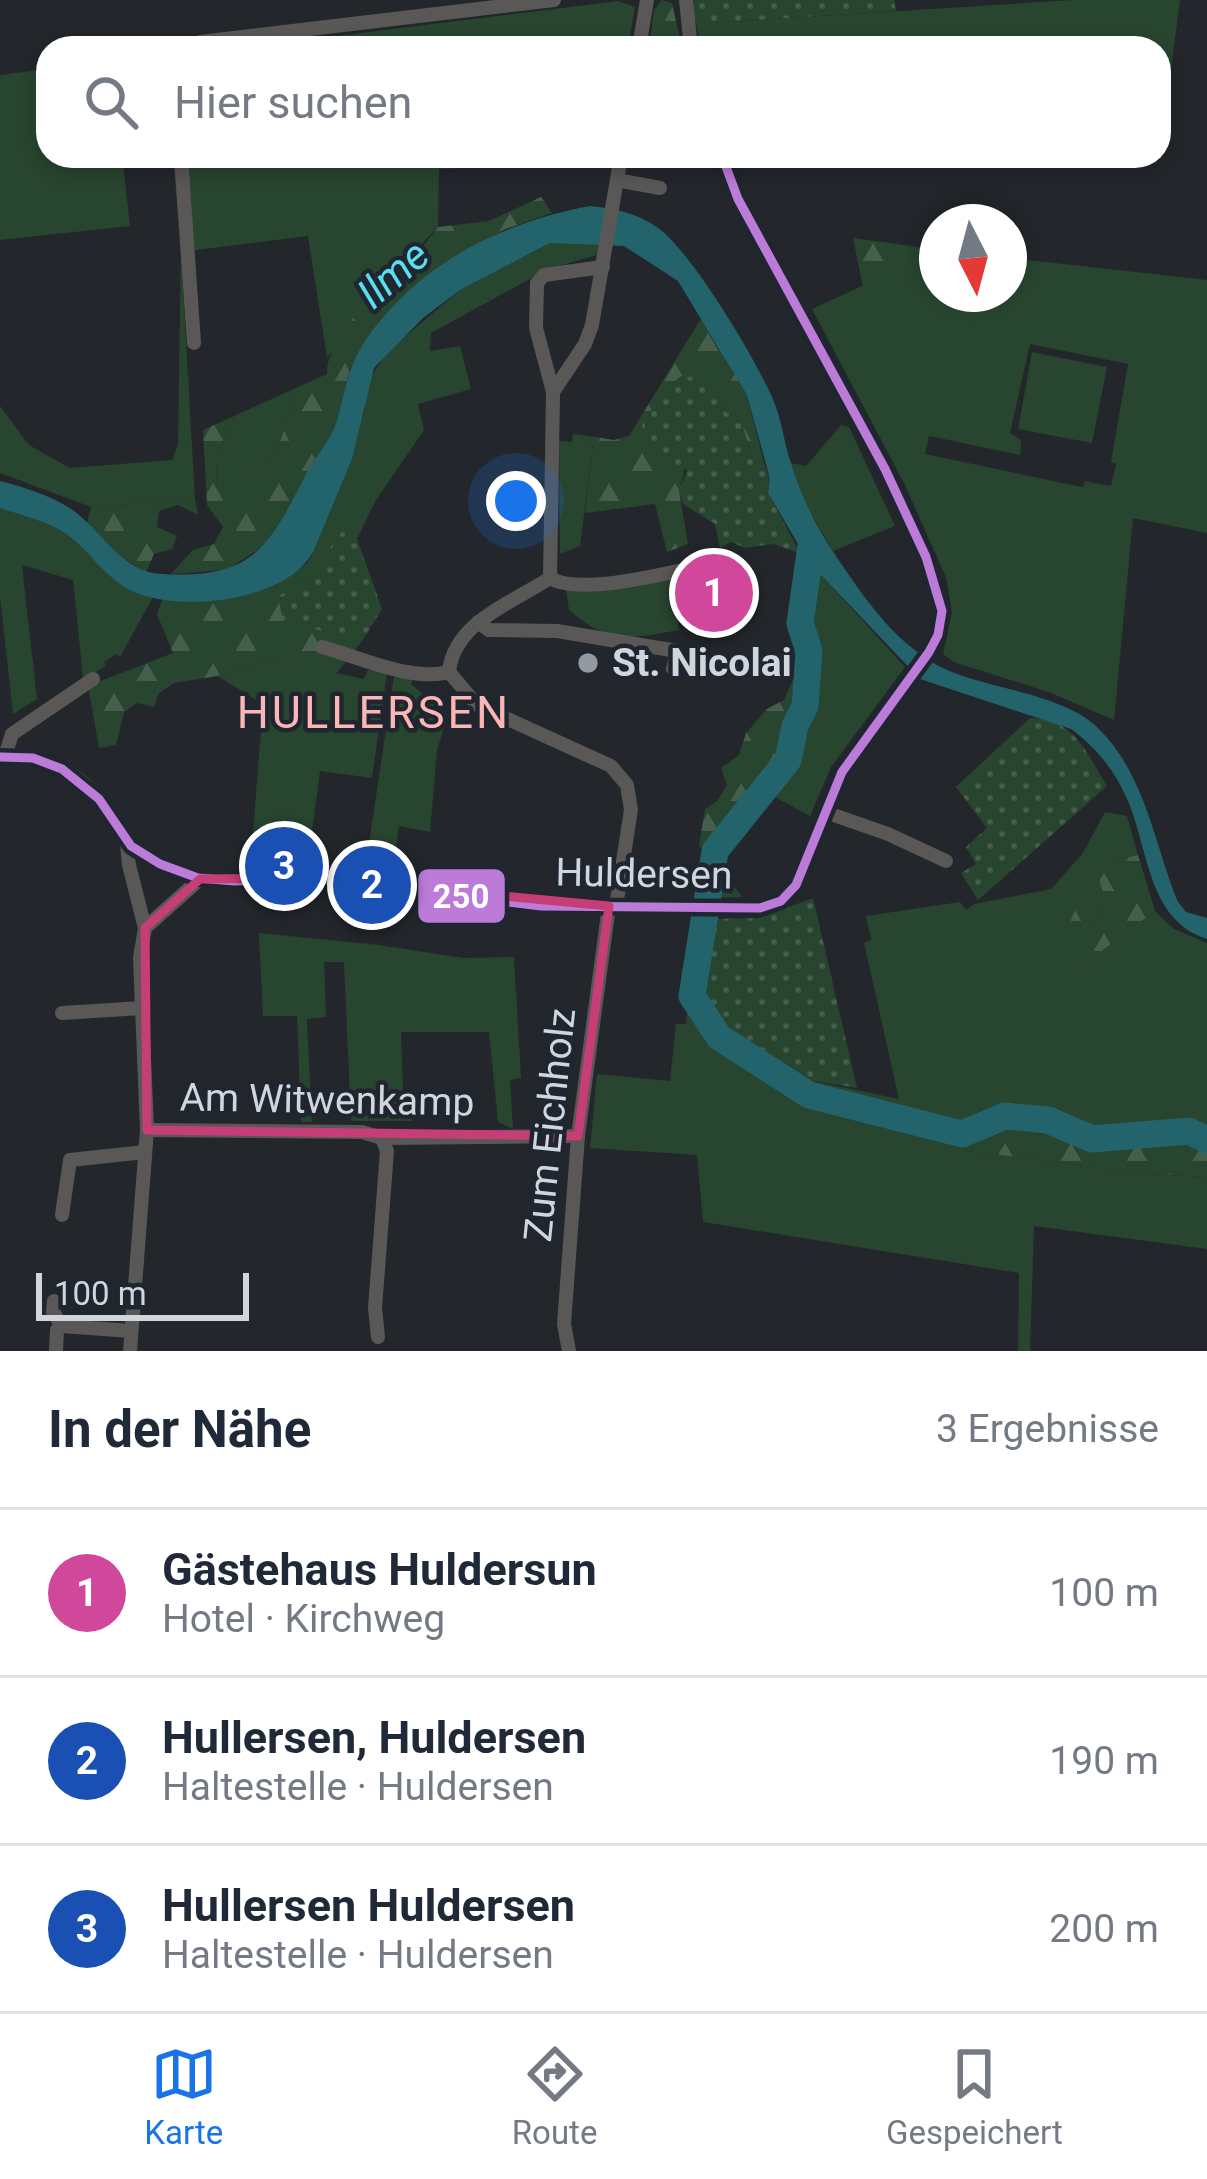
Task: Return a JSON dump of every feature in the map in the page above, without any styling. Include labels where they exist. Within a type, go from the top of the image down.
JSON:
[{"type":"street","points":[[251,36],[554,0]]},
{"type":"street","points":[[641,36],[647,0]]},
{"type":"street","points":[[686,0],[690,36]]},
{"type":"street","points":[[182,168],[194,343]]},
{"type":"street","points":[[553,392],[585,344],[619,168]]},
{"type":"street","name":"Huldersen","points":[[2,757],[40,759],[62,767],[85,783],[128,843],[162,865],[200,879],[239,884],[313,878],[486,902],[722,909],[760,908],[781,901],[796,885],[842,772],[928,652],[938,635],[942,611],[926,557],[885,469],[738,200],[726,168]]},
{"type":"street","points":[[617,180],[660,188]]},
{"type":"street","points":[[550,578],[553,392],[536,328],[537,283],[544,275],[604,262]]},
{"type":"street","points":[[550,578],[560,584],[606,582],[712,563]]},
{"type":"street","points":[[322,646],[392,667],[436,675],[449,672],[451,651],[478,622],[550,578]]},
{"type":"street","points":[[478,622],[489,630],[557,631],[676,651],[673,669]]},
{"type":"street","name":"Zum Eichholz","points":[[449,672],[477,705],[611,766],[626,785],[631,810],[578,1136],[564,1324],[569,1351]]},
{"type":"street","points":[[2,757],[13,734],[92,679]]},
{"type":"street","points":[[825,812],[946,861]]},
{"type":"street","points":[[128,843],[145,928],[140,958],[146,1130],[130,1351]]},
{"type":"street","points":[[145,928],[200,879]]},
{"type":"street","points":[[62,1013],[142,1008]]},
{"type":"street","name":"Am Witwenkamp","points":[[146,1130],[362,1132],[382,1138],[578,1136]]},
{"type":"street","points":[[378,1337],[375,1308],[387,1151],[382,1138]]},
{"type":"street","points":[[62,1215],[70,1160],[145,1152]]},
{"type":"street","points":[[54,1301],[53,1312],[62,1326]]},
{"type":"street","points":[[62,1326],[131,1331]]},
{"type":"street","points":[[56,1351],[62,1326]]},
{"type":"highlighted area","points":[[313,878],[609,906],[578,1136],[147,1130],[145,928],[200,879]]},
{"type":"green space","points":[[662,0],[672,3],[679,36],[651,36],[654,10]]},
{"type":"green space","points":[[695,0],[894,0],[896,11],[696,24],[691,5]]},
{"type":"green space","points":[[1072,0],[1180,0],[1171,70],[1171,36],[698,36],[696,24]]},
{"type":"green space","points":[[618,1],[635,7],[630,36],[336,36]]},
{"type":"green space","points":[[36,70],[36,168],[123,168],[130,226],[0,240],[0,75]]},
{"type":"green space","points":[[174,168],[464,168],[439,169],[438,227],[378,289],[327,358],[308,236],[181,252]]},
{"type":"green space","points":[[541,197],[552,213],[503,230],[364,342],[350,369],[337,424],[270,542],[226,570],[171,574],[193,550],[214,544],[223,527],[207,505],[203,430],[234,416],[217,457],[216,488],[231,493],[275,457],[298,387],[327,374],[330,358],[350,323],[438,227],[489,221]]},
{"type":"green space","points":[[853,238],[911,246],[917,261],[863,287]]},
{"type":"green space","points":[[550,243],[599,245],[597,255],[548,269],[431,333],[430,351],[460,346],[471,389],[418,404],[424,430],[376,500],[357,539],[342,533],[303,584],[295,572],[314,550],[364,412],[367,383],[387,352],[460,290]]},
{"type":"green space","points":[[911,246],[919,247],[919,312],[1027,312],[1027,260],[1207,280],[1207,533],[1133,518],[1114,720],[943,654],[952,612],[946,577],[904,483],[812,309],[916,261]],"holes":[[[1030,344],[1128,364],[1111,462],[1116,464],[1111,486],[1085,481],[1083,487],[925,454],[929,436],[1020,455],[1021,440],[1010,433]]]},
{"type":"green space","points":[[181,252],[195,499],[91,507],[0,473],[0,406],[29,445],[70,468],[172,460],[178,444]]},
{"type":"green space","points":[[702,317],[747,395],[764,463],[753,462],[742,424],[726,412],[710,380],[679,490],[688,544],[667,552],[655,504],[585,513],[593,446],[590,436],[614,440],[629,436]]},
{"type":"green space","points":[[1032,352],[1107,367],[1092,443],[1018,429]]},
{"type":"green space","points":[[681,376],[710,379],[726,412],[742,424],[753,462],[764,463],[770,479],[768,493],[800,553],[773,544],[745,548],[731,542],[720,548],[715,524],[683,504],[679,490],[687,471],[684,465],[672,474],[653,457],[642,425],[663,391]]},
{"type":"green space","points":[[298,387],[275,457],[231,494],[216,489],[217,457],[234,416]]},
{"type":"green space","points":[[841,425],[849,427],[895,526],[833,551],[804,502],[791,463],[806,466]]},
{"type":"green space","points":[[573,434],[590,436],[593,446],[580,546],[560,554],[559,441],[572,442]]},
{"type":"green space","points":[[195,499],[198,515],[178,505],[159,511],[157,527],[177,536],[172,549],[154,554],[146,572],[121,557],[87,523],[91,507]]},
{"type":"green space","points":[[0,508],[63,532],[117,580],[153,597],[120,657],[116,654],[83,679],[73,580],[22,565],[37,699],[13,714],[0,597]]},
{"type":"green space","points":[[342,532],[357,539],[382,609],[362,641],[283,621],[278,596],[303,584]]},
{"type":"green space","points":[[800,553],[817,576],[808,617],[817,667],[812,703],[792,763],[725,854],[718,871],[719,880],[735,887],[742,897],[697,898],[710,855],[699,846],[705,809],[727,785],[721,768],[739,755],[746,733],[767,709],[784,700],[795,675],[788,629]]},
{"type":"green space","points":[[295,572],[303,584],[283,620],[362,641],[336,674],[268,659],[217,676],[174,683],[159,693],[154,707],[137,703],[124,712],[116,745],[99,748],[88,686],[173,653],[157,614],[163,598],[231,597],[265,588]]},
{"type":"green space","points":[[821,575],[905,667],[831,767],[810,816],[771,795],[792,763],[812,703],[814,647],[808,617]]},
{"type":"green space","points":[[674,579],[679,630],[608,634],[569,610],[566,590]]},
{"type":"green space","points":[[268,659],[364,679],[368,670],[387,673],[372,778],[320,771],[311,839],[253,832],[263,704],[217,676]]},
{"type":"green space","points":[[394,676],[413,680],[411,684],[448,715],[437,750],[430,832],[399,826],[391,881],[364,877]]},
{"type":"green space","points":[[1030,718],[1069,731],[1107,786],[978,900],[961,873],[976,864],[966,847],[987,828],[956,787]]},
{"type":"green space","points":[[1105,812],[1127,816],[1138,855],[1113,861],[1106,903],[1091,925],[1078,907],[1083,963],[1155,911],[1174,929],[1207,943],[1207,1150],[1186,1139],[1091,1145],[1046,1127],[962,1150],[1207,1177],[1207,1249],[1034,1226],[1030,1351],[1018,1351],[1019,1273],[703,1222],[697,1155],[590,1148],[597,1074],[670,1081],[676,1024],[686,1024],[697,918],[711,919],[699,995],[726,1031],[808,1080],[899,1099],[864,943],[871,940],[866,916],[960,902],[966,910],[974,904],[1051,889],[1083,853]]},
{"type":"green space","points":[[1138,855],[1155,911],[1084,964],[1067,929],[1077,906],[1092,924],[1106,903],[1098,876],[1113,861]]},
{"type":"green space","points":[[813,898],[857,1088],[808,1080],[726,1031],[699,995],[711,919],[760,918]]},
{"type":"green space","points":[[259,933],[463,958],[514,957],[521,1078],[510,1080],[513,1129],[498,1122],[489,1032],[401,1032],[403,1091],[412,1092],[412,1121],[351,1121],[344,962],[324,962],[326,1017],[307,1019],[312,1122],[301,1122],[297,1016],[263,1016]]},
{"type":"green space","points":[[1011,1123],[1046,1127],[1091,1145],[1186,1139],[1207,1150],[1207,1177],[961,1150],[969,1139]]},
{"type":"water","points":[[590,206],[642,219],[672,240],[688,259],[766,384],[815,521],[857,587],[897,635],[947,670],[1068,708],[1085,717],[1115,748],[1147,811],[1178,902],[1186,912],[1207,918],[1207,939],[1188,930],[1162,900],[1123,790],[1089,744],[1071,729],[920,679],[817,576],[768,493],[770,479],[747,395],[678,281],[624,246],[550,243],[460,290],[423,318],[374,368],[352,459],[314,550],[301,567],[259,591],[205,601],[134,592],[63,532],[0,508],[0,481],[60,502],[122,557],[147,571],[193,574],[237,564],[254,554],[280,522],[334,428],[358,353],[384,316],[434,270],[462,252],[524,224]]},
{"type":"waterway","name":"Ilme","points":[[811,546],[800,623],[809,651],[805,706],[788,760],[715,851],[692,996],[719,1037],[809,1095],[962,1134],[1005,1116],[1048,1120],[1092,1139],[1189,1131],[1207,1140]]},
{"type":"transit line","name":"250","points":[[0,757],[33,758],[62,769],[99,799],[131,846],[160,864],[198,878],[313,878],[541,906],[760,908],[781,901],[796,885],[842,772],[929,652],[942,611],[926,557],[885,469],[738,199],[726,168]]},
{"type":"place","name":"Gästehaus Huldersun","points":[[714,593]]},
{"type":"place","name":"St. Nicolai","points":[[588,663]]},
{"type":"place","name":"Hullersen Huldersen","points":[[284,866]]},
{"type":"place","name":"Hullersen, Huldersen","points":[[372,885]]},
{"type":"district","name":"HULLERSEN","points":[[374,712]]}]
